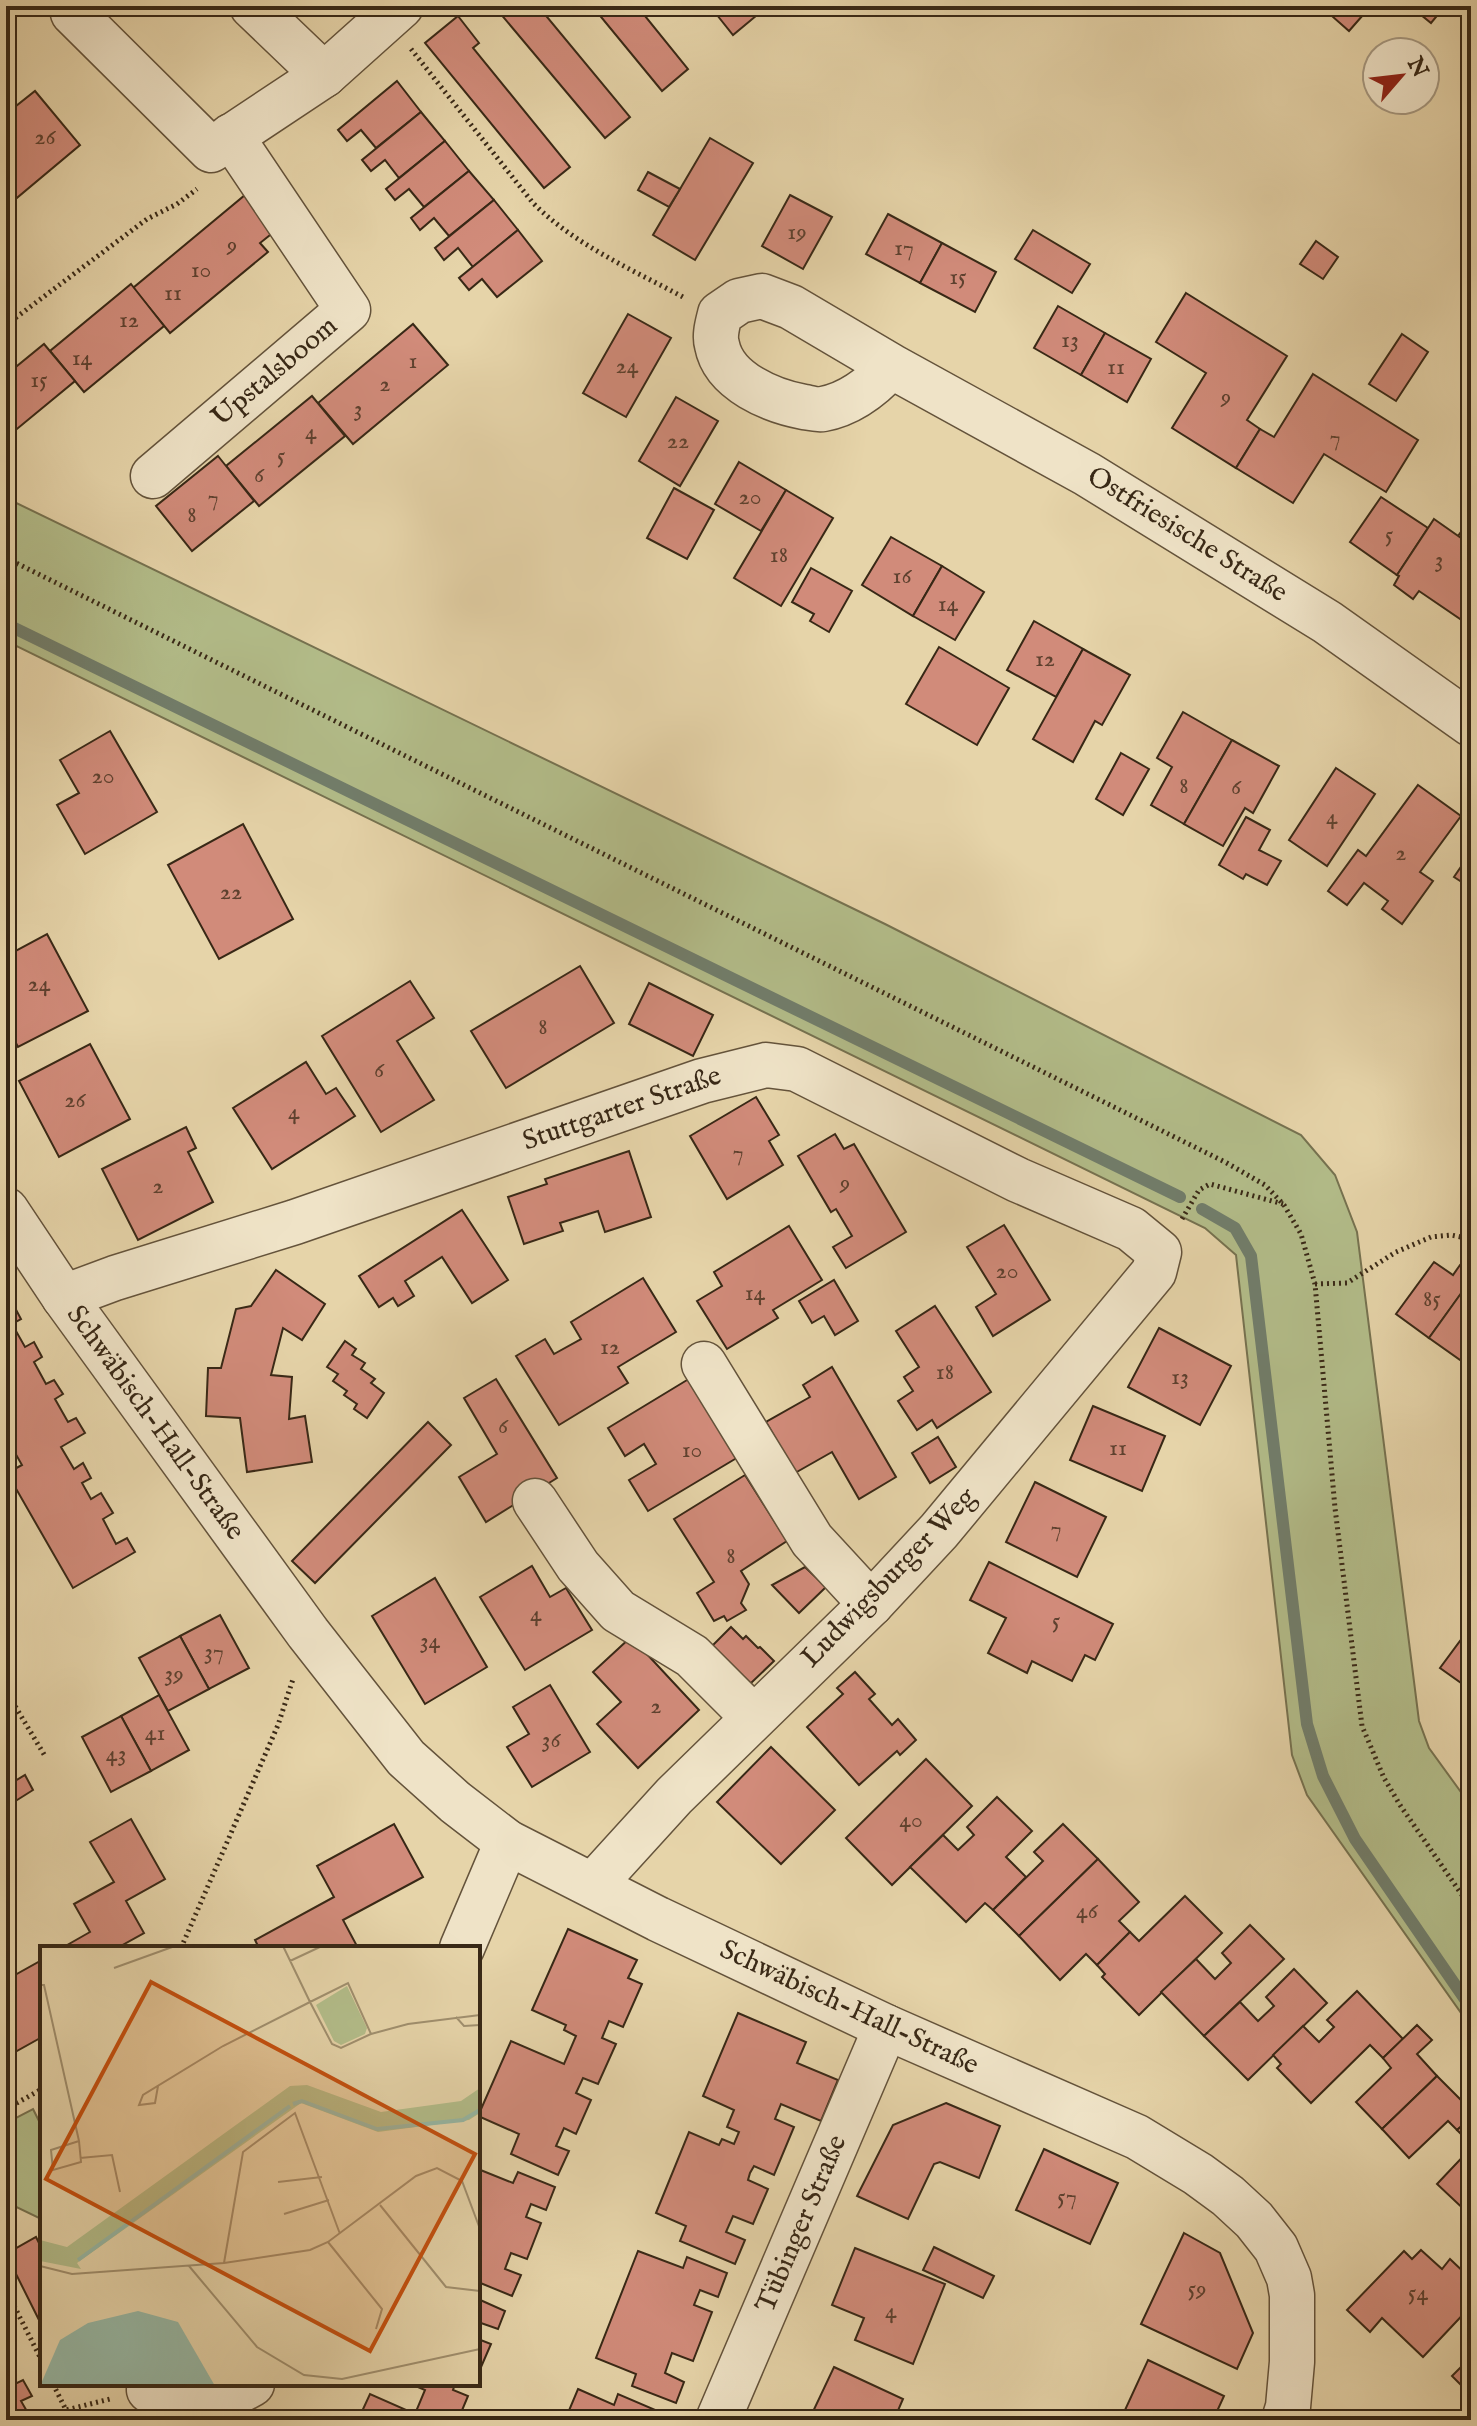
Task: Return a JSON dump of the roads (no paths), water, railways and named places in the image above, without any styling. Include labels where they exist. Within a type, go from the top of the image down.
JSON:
[{"type":"street","name":"Upstalsboom","points":[[81,6],[73,13],[221,143],[348,310],[153,476]]},
{"type":"street","points":[[252,6],[324,75]]},
{"type":"street","points":[[221,143],[324,75],[393,12]]},
{"type":"street","name":"Ostfriesische Straße","points":[[891,366],[877,382],[849,400],[821,410],[783,403],[754,389],[729,370],[716,345],[720,314],[739,301],[762,296],[791,307],[1087,474],[1167,523],[1327,622],[1471,724]]},
{"type":"street","name":"Stuttgarter Straße","points":[[64,1297],[295,1222],[702,1081],[766,1065],[797,1069],[1018,1180],[1131,1229],[1171,1235]]},
{"type":"street","name":"Schwäbisch-Hall-Straße","points":[[6,1210],[64,1297],[308,1633],[406,1758],[455,1802],[507,1842],[658,1919],[886,2027],[1137,2137],[1228,2196],[1254,2220],[1276,2248],[1289,2278],[1292,2295],[1293,2416]]},
{"type":"street","name":"Ludwigsburger Weg","points":[[593,1885],[674,1796],[871,1604],[939,1531],[1154,1272],[1171,1235]]},
{"type":"street","points":[[704,1364],[812,1540],[871,1604]]},
{"type":"street","points":[[535,1501],[578,1566],[618,1611],[692,1656],[753,1717]]},
{"type":"street","points":[[463,1946],[507,1842]]},
{"type":"street","name":"Tübinger Straße","points":[[718,2420],[886,2027]]},
{"type":"street","points":[[133,2394],[217,2403],[248,2386]]},
{"type":"waterway","points":[[6,624],[1180,1197]]},
{"type":"waterway","points":[[1202,1209],[1235,1228],[1251,1256],[1307,1724],[1323,1776],[1355,1839],[1471,2008]]}]
